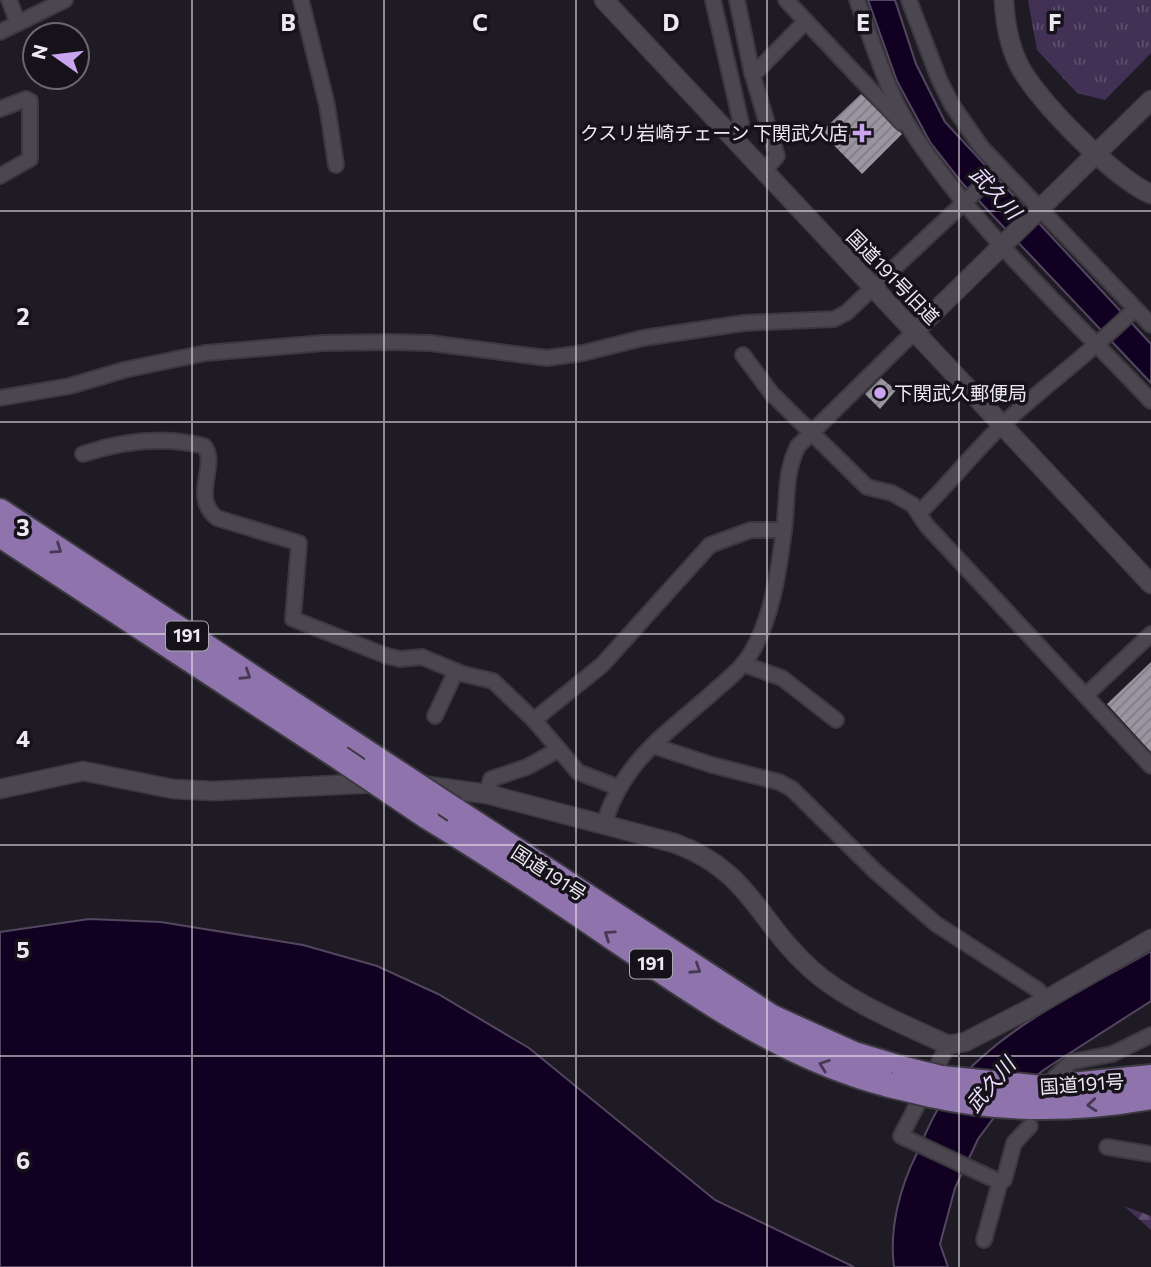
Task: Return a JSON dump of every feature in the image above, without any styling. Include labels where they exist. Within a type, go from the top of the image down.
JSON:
[{"type":"highway","name":"国道191号","points":[[0,511],[772,1017],[854,1054],[897,1077]]},
{"type":"highway","name":"国道191号","points":[[0,535],[426,816],[530,881],[671,977],[781,1045],[830,1068],[964,1082],[1040,1099],[1091,1105],[1151,1097]]},
{"type":"highway","points":[[0,555],[163,642]]},
{"type":"highway","name":"国道191号","points":[[1040,1099],[1151,1077]]},
{"type":"street","points":[[9,0],[18,23]]},
{"type":"street","points":[[0,32],[65,0]]},
{"type":"street","points":[[301,0],[327,105],[336,165]]},
{"type":"street","name":"国道191号旧道","points":[[604,0],[916,330],[1151,584]]},
{"type":"street","points":[[713,0],[741,123],[730,135]]},
{"type":"street","points":[[737,0],[752,73],[777,156],[764,171]]},
{"type":"street","points":[[786,0],[915,137],[965,203],[1005,242],[1151,401]]},
{"type":"street","points":[[857,0],[887,82],[915,137]]},
{"type":"street","points":[[909,0],[952,105],[982,148],[1133,311],[1151,325]]},
{"type":"street","points":[[1004,0],[1010,46],[1019,66],[1096,154],[1136,188],[1151,194]]},
{"type":"street","points":[[752,73],[806,21]]},
{"type":"street","points":[[0,109],[26,99],[30,101],[30,159],[0,176]]},
{"type":"street","points":[[604,824],[617,787],[635,763],[743,664],[751,652],[767,612],[784,530],[788,469],[798,446],[1151,100]]},
{"type":"street","points":[[0,398],[70,386],[173,358],[284,346],[430,343],[518,356],[566,356],[625,341],[744,323],[834,318],[846,313],[1000,170]]},
{"type":"street","points":[[920,512],[1003,425],[1075,361],[1099,344],[1133,311]]},
{"type":"street","points":[[743,355],[772,394],[867,486],[892,493],[920,512],[927,526],[1151,766]]},
{"type":"street","points":[[83,454],[120,442],[188,442],[204,446],[208,453],[205,498],[211,513],[217,518],[299,543],[293,619],[387,656],[400,659],[422,657],[498,684],[534,720],[578,772],[617,787]]},
{"type":"street","points":[[534,720],[602,665],[710,545],[751,530],[784,530]]},
{"type":"street","points":[[1086,695],[1151,634]]},
{"type":"street","points":[[743,664],[782,678],[836,720]]},
{"type":"street","points":[[435,716],[456,671]]},
{"type":"street","points":[[654,746],[712,765],[779,782],[792,789],[876,872],[936,924],[1038,990],[1046,1000]]},
{"type":"street","points":[[487,794],[491,779],[527,767],[558,750]]},
{"type":"street","points":[[0,789],[83,771],[173,789],[263,790],[366,783],[448,787],[487,794],[604,824],[674,843],[712,861],[751,895],[786,943],[812,970],[837,988],[948,1045],[965,1042],[1046,1000],[1151,939]]},
{"type":"street","points":[[948,1045],[901,1136],[998,1182],[1004,1180],[1014,1143],[1040,1099],[1072,1062],[1105,1056],[1151,1035]]},
{"type":"street","points":[[1107,1147],[1151,1154]]},
{"type":"street","points":[[984,1240],[998,1182]]},
{"type":"green space","points":[[1028,0],[1151,0],[1151,53],[1105,100],[1077,93],[1037,50]]},
{"type":"green space","points":[[1124,1206],[1151,1216],[1151,1230]]},
{"type":"water","name":"武久川","points":[[868,0],[895,0],[916,64],[945,122],[1151,344],[1151,383],[963,184],[930,142],[897,81]]},
{"type":"water","points":[[89,919],[161,922],[303,945],[377,966],[438,994],[529,1048],[715,1200],[854,1267],[0,1267],[0,932]]},
{"type":"water","name":"武久川","points":[[1151,951],[1151,1001],[1045,1069],[1010,1096],[978,1139],[955,1188],[940,1244],[948,1267],[894,1267],[893,1238],[897,1208],[906,1180],[933,1118],[953,1087],[973,1065],[1020,1027]]},
{"type":"building","name":"クスリ岩崎チェーン 下関武久店","points":[[861,94],[902,134],[862,174],[821,132]]},
{"type":"building","points":[[881,378],[896,390],[880,409],[865,394]]},
{"type":"building","points":[[1151,662],[1151,752],[1107,704]]},
{"type":"place","name":"クスリ岩崎チェーン 下関武久店","points":[[862,133]]},
{"type":"place","name":"下関武久郵便局","points":[[880,393]]}]
